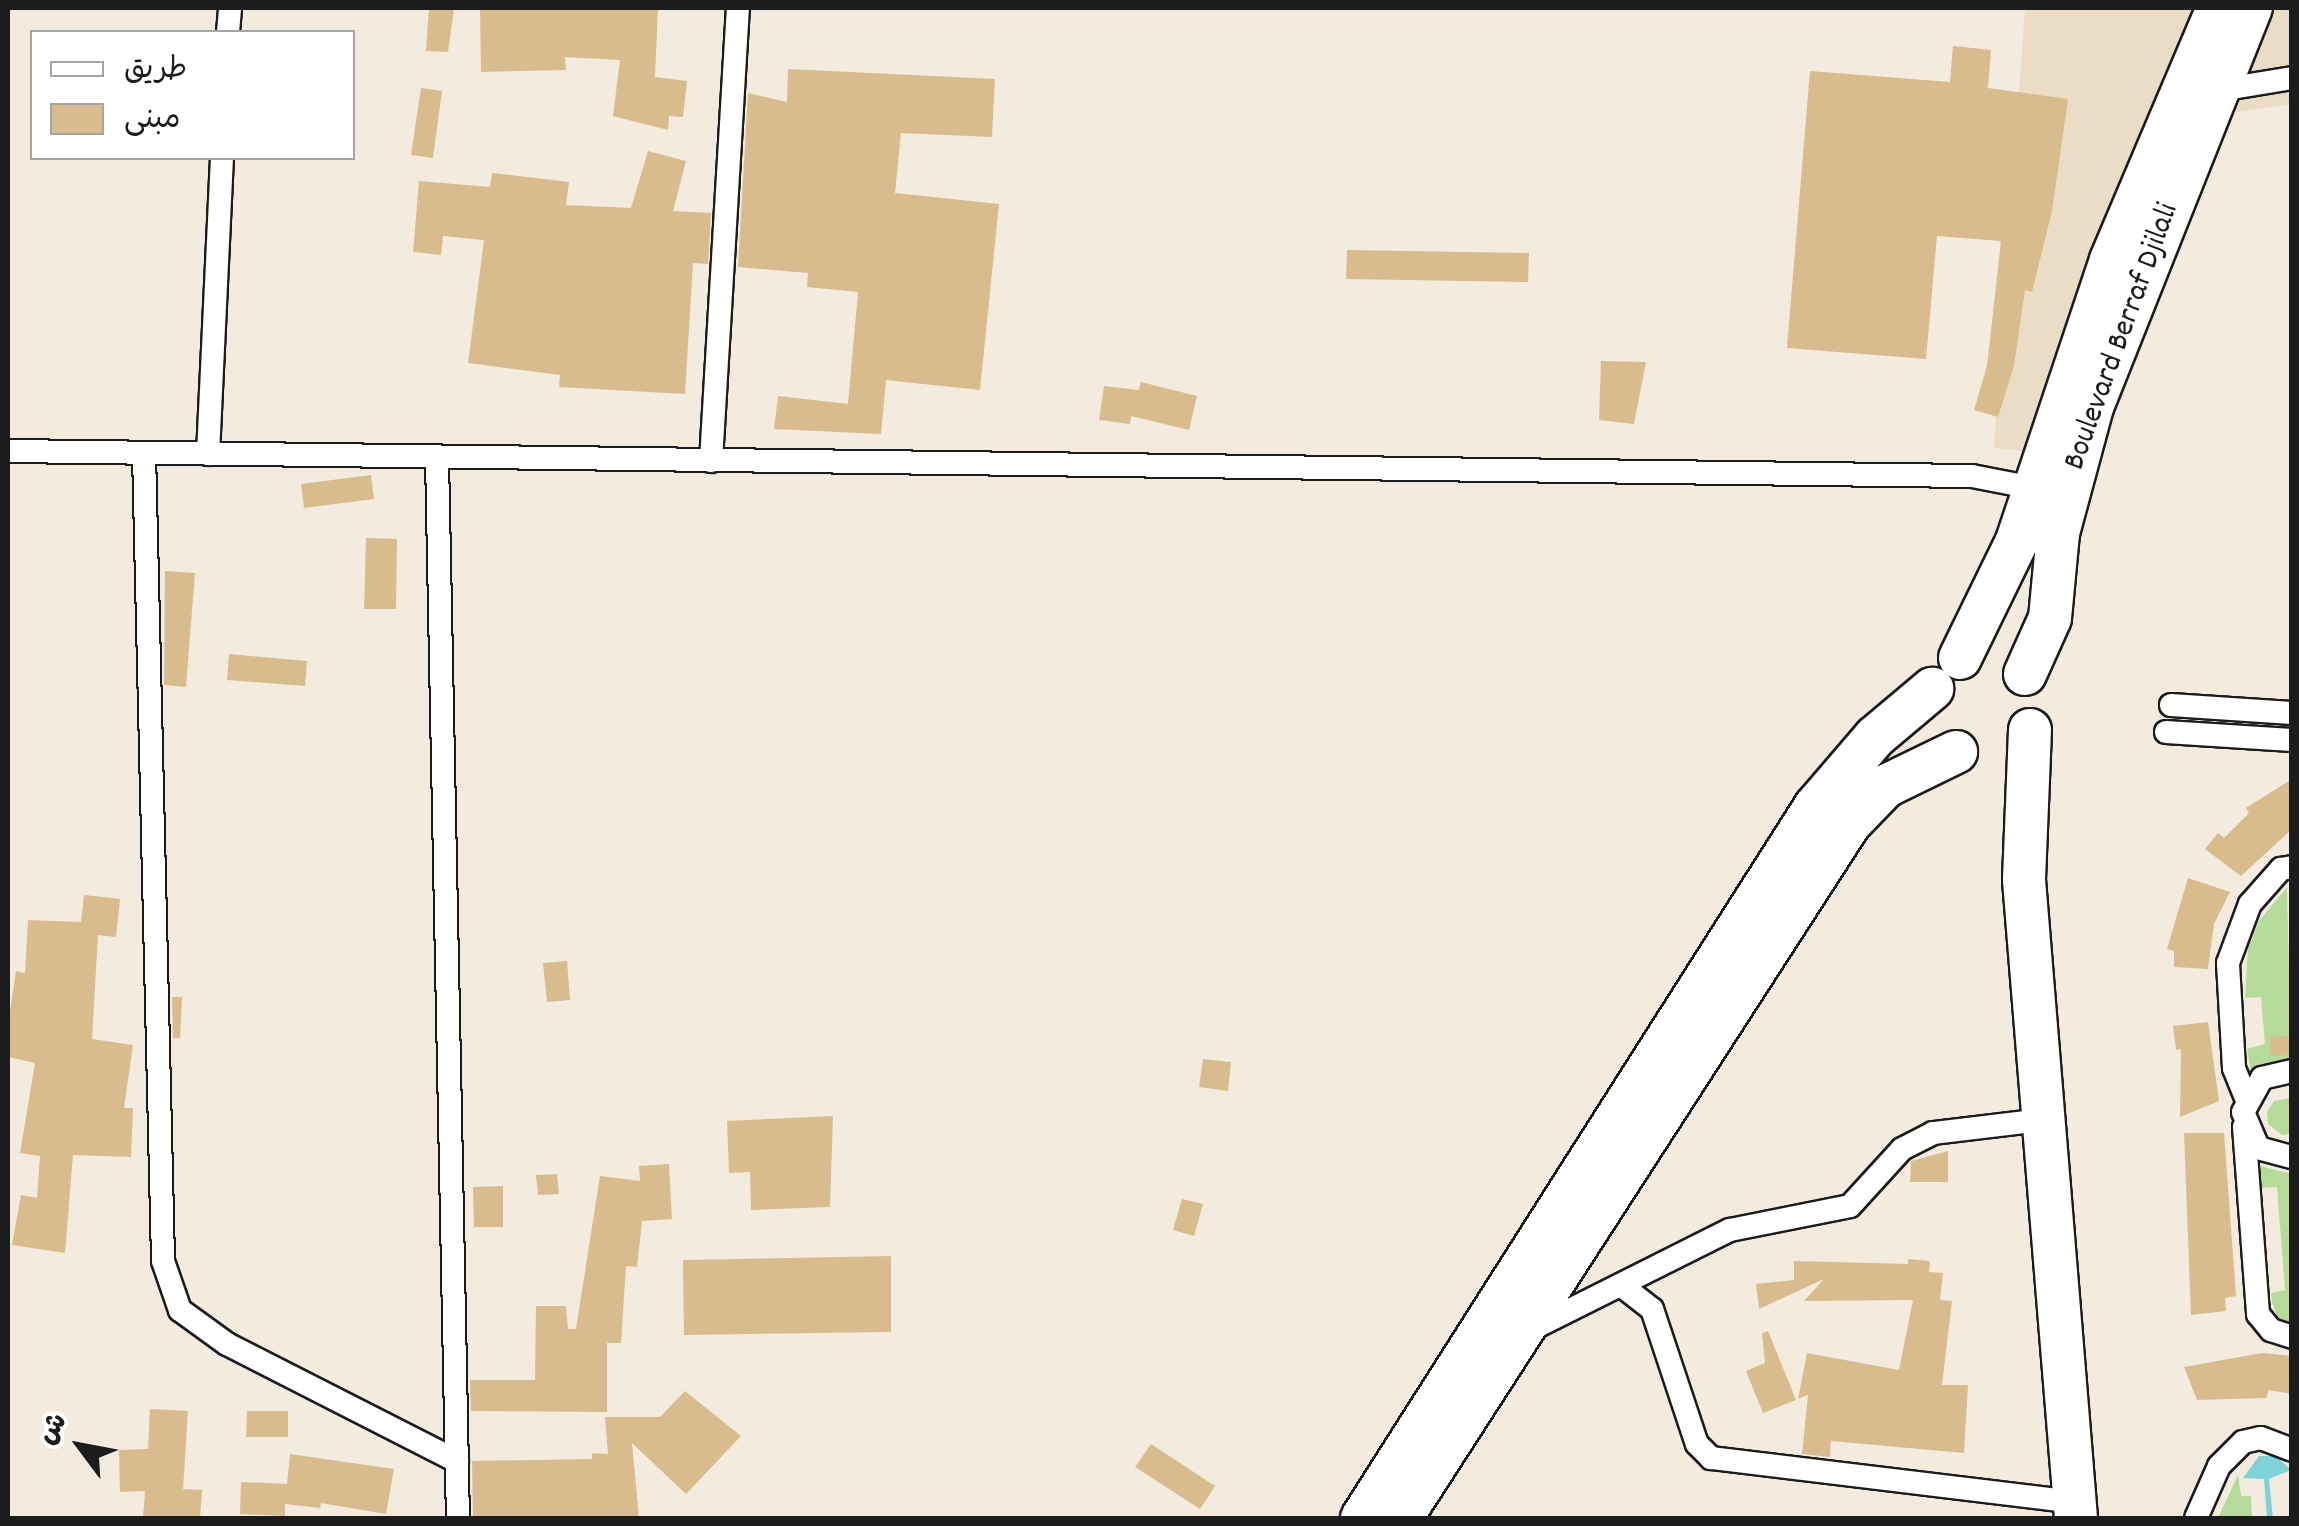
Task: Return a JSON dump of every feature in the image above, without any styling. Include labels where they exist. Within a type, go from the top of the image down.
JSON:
[{"type":"highway","name":"Boulevard Berraf Djilali","points":[[1960,658],[2004,571],[2111,260],[2218,8]]},
{"type":"highway","name":"Boulevard Berraf Djilali","points":[[2025,674],[2050,618],[2058,533],[2092,407],[2251,8]]},
{"type":"highway","points":[[1362,1518],[1815,806],[1875,737],[1932,690],[1960,658],[2002,657],[2025,674],[2035,701],[2030,730],[2024,880],[2076,1510]]},
{"type":"highway","points":[[1932,690],[1936,732],[1956,752]]},
{"type":"highway","points":[[1401,1518],[1850,824],[1886,786],[1956,752],[1998,757],[2030,730]]},
{"type":"street","points":[[710,462],[738,8]]},
{"type":"street","points":[[2219,90],[2292,78]]},
{"type":"street","points":[[208,454],[222,160]]},
{"type":"street","points":[[8,451],[1972,476],[2034,488]]},
{"type":"street","points":[[144,453],[163,1261],[180,1310],[227,1344],[457,1461]]},
{"type":"street","points":[[437,457],[458,1518]]},
{"type":"street","points":[[2171,705],[2292,713]]},
{"type":"street","points":[[2166,732],[2292,740]]},
{"type":"street","points":[[2290,866],[2241,918],[2228,963],[2234,1068],[2246,1098],[2244,1127],[2258,1314],[2272,1330],[2292,1338]]},
{"type":"street","points":[[2246,1098],[2262,1078],[2292,1070]]},
{"type":"street","points":[[1518,1336],[1730,1230],[1850,1206],[1902,1149],[1933,1133],[2042,1120]]},
{"type":"street","points":[[2244,1127],[2258,1148],[2292,1158]]},
{"type":"street","points":[[1621,1285],[1652,1308],[1698,1444],[1711,1458],[2076,1510]]},
{"type":"street","points":[[2196,1518],[2219,1466],[2243,1442],[2261,1438],[2292,1450]]},
{"type":"shaded area","points":[[2025,8],[2291,8],[2291,104],[2148,125],[2022,451],[1994,448]]},
{"type":"green space","points":[[2287,887],[2291,1059],[2251,1072],[2247,1049],[2265,1044],[2261,997],[2245,998],[2248,949],[2259,921]]},
{"type":"green space","points":[[2291,1098],[2291,1134],[2282,1135],[2268,1124],[2267,1112],[2274,1101]]},
{"type":"green space","points":[[2260,1166],[2291,1174],[2291,1325],[2278,1318],[2272,1302],[2271,1293],[2285,1290],[2277,1187],[2262,1188]]},
{"type":"green space","points":[[2238,1475],[2241,1496],[2251,1496],[2252,1518],[2218,1518]]},
{"type":"water","points":[[2259,1456],[2276,1456],[2291,1470],[2269,1479],[2273,1518],[2267,1518],[2264,1479],[2243,1478]]},
{"type":"building","points":[[429,8],[454,8],[448,52],[426,51]]},
{"type":"building","points":[[480,8],[658,8],[655,77],[687,81],[683,117],[669,116],[668,130],[613,116],[620,60],[565,57],[566,70],[481,72]]},
{"type":"building","points":[[1953,46],[1991,50],[1988,88],[2068,99],[2052,211],[2032,292],[2025,290],[2014,366],[1998,417],[1974,410],[1987,366],[2001,241],[1937,236],[1926,359],[1787,348],[1810,71],[1950,82]]},
{"type":"building","points":[[788,69],[995,79],[992,137],[901,133],[895,193],[999,204],[980,390],[886,380],[881,434],[774,429],[778,396],[848,404],[858,292],[807,287],[808,273],[738,267],[748,93],[787,102]]},
{"type":"building","points":[[421,88],[442,91],[433,158],[411,155]]},
{"type":"building","points":[[648,151],[686,161],[673,211],[711,213],[708,264],[693,263],[685,394],[559,387],[560,375],[468,363],[484,240],[443,236],[441,255],[413,252],[419,181],[490,187],[492,173],[569,182],[566,205],[631,208]]},
{"type":"building","points":[[1347,250],[1529,253],[1528,282],[1346,279]]},
{"type":"building","points":[[1601,361],[1646,362],[1634,424],[1599,420]]},
{"type":"building","points":[[1141,382],[1197,396],[1189,430],[1131,416],[1130,424],[1099,420],[1104,386],[1139,390]]},
{"type":"building","points":[[371,475],[374,499],[304,508],[301,484]]},
{"type":"building","points":[[366,538],[397,539],[396,609],[364,609]]},
{"type":"building","points":[[165,571],[195,573],[186,687],[164,685]]},
{"type":"building","points":[[229,654],[307,661],[305,686],[227,680]]},
{"type":"building","points":[[2292,779],[2292,829],[2241,876],[2205,849],[2218,833],[2224,838],[2249,813],[2246,808]]},
{"type":"building","points":[[2188,878],[2230,892],[2214,924],[2208,969],[2174,967],[2174,951],[2167,949]]},
{"type":"building","points":[[84,895],[120,899],[116,937],[98,935],[92,1039],[133,1045],[124,1108],[133,1108],[131,1157],[73,1155],[65,1253],[12,1245],[21,1195],[37,1198],[40,1156],[20,1153],[35,1063],[8,1057],[8,1025],[16,971],[25,973],[28,920],[81,922]]},
{"type":"building","points":[[567,961],[570,1000],[547,1002],[543,963]]},
{"type":"building","points":[[172,997],[182,997],[180,1038],[173,1038]]},
{"type":"building","points":[[2208,1022],[2219,1101],[2180,1117],[2181,1049],[2176,1050],[2173,1026]]},
{"type":"building","points":[[2289,1036],[2290,1055],[2271,1056],[2270,1037]]},
{"type":"building","points":[[1203,1059],[1231,1062],[1228,1091],[1199,1087]]},
{"type":"building","points":[[833,1116],[830,1207],[751,1210],[750,1172],[729,1173],[727,1121]]},
{"type":"building","points":[[2184,1133],[2224,1133],[2236,1296],[2225,1298],[2226,1311],[2191,1315]]},
{"type":"building","points":[[1948,1151],[1948,1182],[1910,1182],[1911,1161]]},
{"type":"building","points":[[669,1164],[672,1219],[642,1221],[637,1267],[626,1266],[621,1343],[607,1343],[607,1412],[471,1411],[470,1380],[535,1380],[536,1306],[566,1306],[568,1329],[576,1329],[600,1176],[640,1181],[639,1166]]},
{"type":"building","points":[[557,1174],[559,1194],[538,1195],[536,1175]]},
{"type":"building","points":[[503,1186],[503,1227],[474,1227],[473,1187]]},
{"type":"building","points":[[1182,1199],[1203,1204],[1194,1236],[1173,1230]]},
{"type":"building","points":[[891,1256],[891,1332],[684,1335],[683,1260]]},
{"type":"building","points":[[1908,1259],[1930,1261],[1929,1272],[1943,1273],[1940,1300],[1952,1301],[1942,1385],[1968,1385],[1964,1453],[1831,1441],[1830,1457],[1802,1454],[1808,1395],[1798,1399],[1807,1353],[1899,1370],[1913,1300],[1804,1301],[1824,1279],[1759,1309],[1756,1284],[1794,1280],[1794,1261],[1908,1264]]},
{"type":"building","points":[[1768,1331],[1796,1400],[1763,1413],[1746,1371],[1765,1363],[1762,1333]]},
{"type":"building","points":[[2262,1353],[2292,1356],[2292,1394],[2269,1390],[2266,1398],[2197,1400],[2184,1367]]},
{"type":"building","points":[[685,1391],[741,1436],[686,1494],[632,1443],[639,1518],[473,1518],[472,1461],[592,1459],[592,1453],[608,1454],[605,1417],[660,1417]]},
{"type":"building","points":[[150,1409],[188,1411],[183,1489],[202,1490],[200,1518],[143,1518],[145,1491],[120,1492],[119,1450],[148,1449]]},
{"type":"building","points":[[247,1411],[288,1411],[288,1437],[246,1437]]},
{"type":"building","points":[[1151,1444],[1215,1486],[1200,1509],[1135,1467]]},
{"type":"building","points":[[290,1454],[394,1469],[386,1514],[321,1503],[320,1508],[285,1504],[285,1516],[240,1514],[241,1482],[287,1484]]}]
